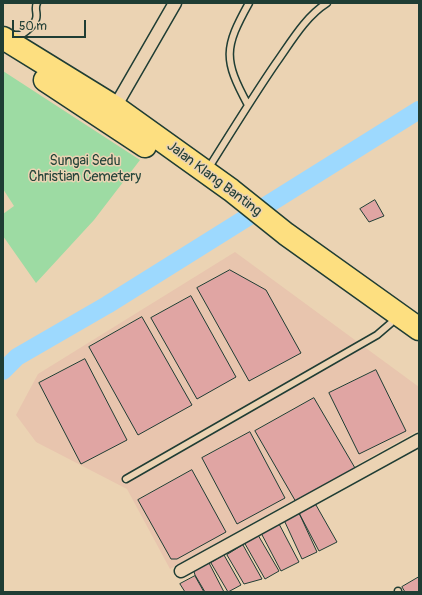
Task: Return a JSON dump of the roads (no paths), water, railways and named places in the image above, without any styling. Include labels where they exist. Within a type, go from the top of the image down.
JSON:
[{"type":"highway","name":"Jalan Klang Banting","points":[[3,36],[115,107],[207,172],[226,196]]},
{"type":"highway","name":"Jalan Klang Banting","points":[[3,55],[226,196],[419,343]]},
{"type":"highway","name":"Jalan Klang Banting","points":[[282,238],[419,329]]},
{"type":"street","points":[[115,107],[175,3]]},
{"type":"street","points":[[181,571],[419,440]]},
{"type":"lane","points":[[3,36],[21,35],[28,30],[36,18],[35,8],[37,3]]},
{"type":"lane","points":[[248,105],[233,78],[229,48],[236,26],[249,3]]},
{"type":"lane","points":[[207,172],[248,105],[287,47],[315,11],[327,3]]},
{"type":"lane","points":[[126,480],[377,335],[391,323]]},
{"type":"waterway","points":[[3,371],[17,357],[107,305],[419,110]]},
{"type":"park label","name":"Sungai Sedu Christian Cemetery","points":[[85,170]]}]
